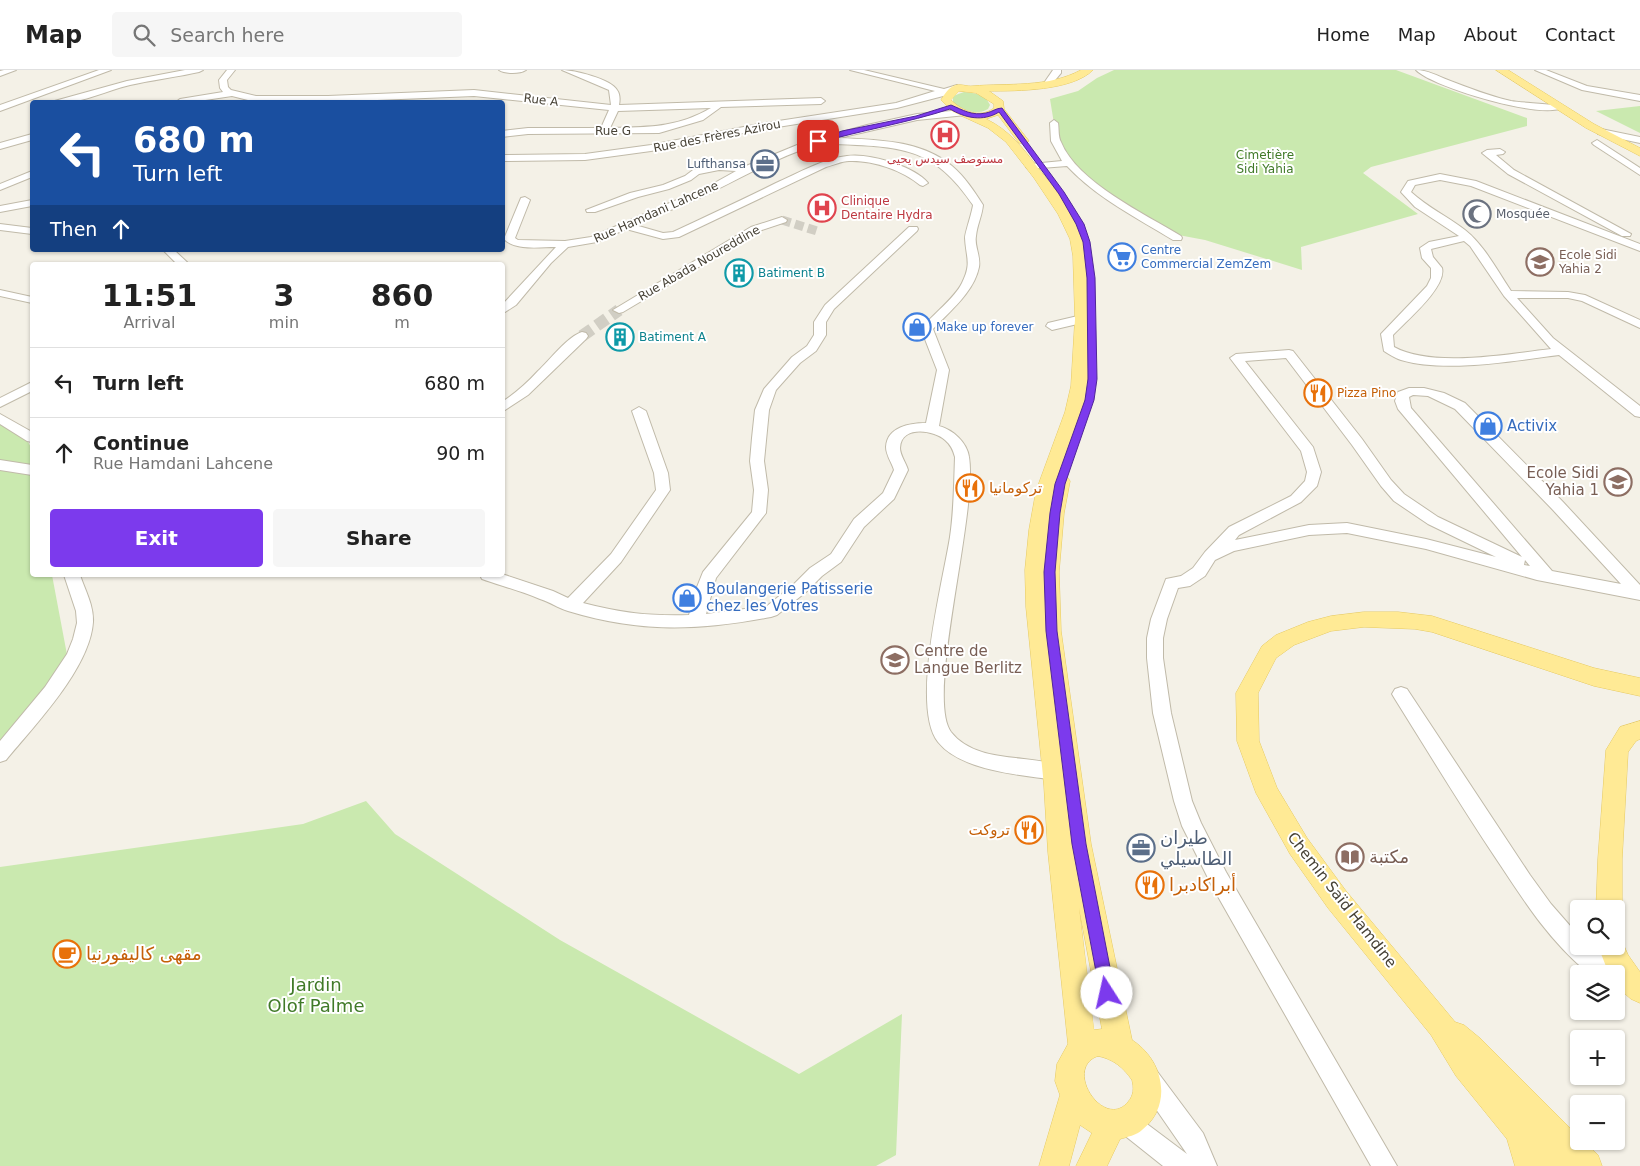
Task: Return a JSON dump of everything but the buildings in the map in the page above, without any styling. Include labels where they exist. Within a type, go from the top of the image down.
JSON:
[{"type":"main road","points":[[1088,70],[1075,77],[1048,83],[1006,88],[956,90],[946,100],[951,107],[992,126],[1010,140],[1062,193],[1080,224],[1089,259],[1092,379],[1090,400],[1060,484],[1055,513],[1050,563],[1052,640],[1079,844],[1128,1055],[1147,1086],[1146,1100],[1138,1116],[1120,1124],[1091,1166]]},
{"type":"main road","points":[[965,114],[983,116],[997,112],[1008,98],[1020,92],[1082,80],[1097,70]]},
{"type":"main road","points":[[1502,70],[1559,107],[1601,132],[1635,148],[1640,153]]},
{"type":"main road","points":[[956,90],[987,93],[1000,108],[1036,166],[1077,239],[1081,272],[1082,318],[1079,386],[1073,412],[1044,498],[1038,530],[1036,607],[1055,772],[1061,862],[1082,1048]]},
{"type":"main road","name":"Chemin Saïd Hamdine","points":[[1442,1026],[1326,884],[1293,838],[1266,791],[1248,746],[1246,728],[1245,699],[1252,676],[1260,661],[1275,646],[1318,626],[1366,618],[1405,620],[1432,624],[1594,677],[1640,688]]},
{"type":"main road","points":[[1609,900],[1610,859],[1618,750],[1628,734],[1640,730]]},
{"type":"main road","points":[[1442,1026],[1464,1064],[1519,1133],[1530,1166]]},
{"type":"main road","points":[[1442,1026],[1470,1049],[1569,1162]]},
{"type":"main road","points":[[1120,1124],[1093,1118],[1083,1109],[1074,1096],[1070,1082],[1070,1069],[1074,1057],[1082,1048],[1098,1042],[1111,1043],[1128,1055]]},
{"type":"main road","points":[[1054,1166],[1074,1096]]},
{"type":"main road","points":[[1519,1133],[1569,1162]]},
{"type":"street","points":[[0,74],[12,70]]},
{"type":"street","points":[[0,108],[107,70]]},
{"type":"street","points":[[66,100],[87,96],[127,83],[200,70]]},
{"type":"street","points":[[231,70],[223,80],[223,85],[228,92],[232,93]]},
{"type":"street","points":[[503,70],[522,70]]},
{"type":"street","points":[[566,70],[610,86],[616,94],[615,108],[604,131]]},
{"type":"street","points":[[854,70],[910,83],[956,90]]},
{"type":"street","points":[[1048,83],[1057,73],[1057,70]]},
{"type":"street","points":[[1420,70],[1427,75],[1511,105],[1542,109],[1559,107]]},
{"type":"street","points":[[1539,70],[1585,88],[1640,98]]},
{"type":"street","points":[[910,83],[936,84],[956,90]]},
{"type":"street","name":"Rue des Frères Azirou","points":[[505,158],[584,157],[626,152],[768,126],[897,106],[956,90]]},
{"type":"street","points":[[192,100],[232,93]]},
{"type":"street","name":"Rue A","points":[[232,93],[256,99],[292,100]]},
{"type":"street","name":"Rue A","points":[[345,100],[474,93],[615,108],[718,106],[820,101]]},
{"type":"street","points":[[505,102],[524,98]]},
{"type":"street","points":[[0,112],[30,106]]},
{"type":"street","name":"Rue G","points":[[505,134],[528,131],[665,129],[700,118],[718,106]]},
{"type":"street","points":[[917,117],[951,107]]},
{"type":"street","points":[[917,117],[965,114]]},
{"type":"street","name":"Rue Hamdani Lahcene","points":[[525,200],[510,235],[509,239],[512,242],[565,244],[593,240],[712,188],[748,169],[818,141],[844,133],[917,117]]},
{"type":"street","points":[[1054,122],[1053,139],[1068,162],[1105,192],[1177,238]]},
{"type":"street","points":[[1601,132],[1640,141],[1635,148]]},
{"type":"street","points":[[0,146],[30,138]]},
{"type":"street","points":[[818,141],[889,143],[920,150],[956,173],[978,205],[976,220],[970,237],[974,255],[971,278],[962,291],[927,329],[943,370],[932,428]]},
{"type":"street","points":[[1597,143],[1640,172]]},
{"type":"street","points":[[1500,152],[1487,153],[1511,172],[1603,220],[1640,244]]},
{"type":"street","points":[[626,226],[662,236],[675,235],[823,165],[848,158],[874,161],[898,168],[918,177],[923,183]]},
{"type":"street","points":[[1036,166],[1068,162]]},
{"type":"street","points":[[591,210],[634,195],[666,187],[688,178],[696,172],[719,167],[748,169]]},
{"type":"street","points":[[0,187],[30,175]]},
{"type":"street","points":[[1640,248],[1473,183],[1440,177],[1411,183],[1406,192],[1410,198],[1467,237],[1477,248],[1508,294],[1539,331],[1561,351],[1640,413]]},
{"type":"street","points":[[0,209],[30,203]]},
{"type":"street","name":"Rue Abada Noureddine","points":[[619,310],[755,229],[782,220]]},
{"type":"street","points":[[0,227],[30,231]]},
{"type":"street","points":[[696,620],[709,576],[759,513],[761,490],[757,460],[762,410],[770,389],[796,360],[812,348],[820,334],[820,322],[829,307],[913,229]]},
{"type":"street","points":[[1467,237],[1433,244],[1425,248],[1425,253],[1438,270],[1438,278],[1432,287],[1387,334],[1385,338],[1387,346],[1401,357],[1427,362],[1561,351]]},
{"type":"street","points":[[505,309],[512,303],[547,261],[565,244]]},
{"type":"street","points":[[170,252],[182,262]]},
{"type":"street","points":[[0,293],[30,300]]},
{"type":"street","points":[[1508,294],[1585,298],[1640,324]]},
{"type":"street","points":[[1052,326],[1082,318]]},
{"type":"street","points":[[505,406],[513,402],[563,352],[582,336]]},
{"type":"street","points":[[1385,1166],[1202,848],[1183,801],[1162,713],[1155,658],[1155,638],[1159,619],[1172,583],[1184,582],[1199,572],[1210,556],[1234,531],[1296,500],[1312,483],[1314,472],[1308,450],[1236,358],[1289,354],[1315,391],[1367,455],[1386,484],[1398,496],[1419,512],[1539,574]]},
{"type":"street","points":[[0,403],[30,387]]},
{"type":"street","points":[[1539,574],[1405,409],[1402,395],[1411,392],[1421,392],[1446,398],[1460,406],[1558,506],[1639,594]]},
{"type":"street","points":[[570,606],[616,558],[663,490],[661,473],[639,411]]},
{"type":"street","points":[[0,418],[30,437]]},
{"type":"street","points":[[494,577],[570,606],[617,618],[650,622],[696,620],[744,616],[771,611],[800,588],[816,572],[836,558],[859,523],[889,496],[902,470],[893,450],[894,441],[897,436],[908,429],[932,428],[956,442],[960,447],[962,457],[958,535],[942,634],[937,681],[935,709],[938,724],[943,735],[954,746],[968,753],[1002,763],[1055,772]]},
{"type":"street","points":[[0,466],[30,470]]},
{"type":"street","points":[[1210,556],[1230,546],[1309,530],[1347,528],[1426,544],[1539,574],[1639,594]]},
{"type":"street","points":[[0,754],[73,662],[85,623],[73,577]]},
{"type":"street","points":[[1401,694],[1497,845],[1540,907],[1560,933],[1580,953],[1599,965]]},
{"type":"street","points":[[1128,1055],[1194,1142],[1206,1166]]},
{"type":"street","points":[[1120,1124],[1182,1166]]},
{"type":"green space","name":"Cimetière Sidi Yahia","points":[[1114,70],[1396,70],[1527,118],[1527,126],[1371,167],[1363,173],[1418,214],[1301,247],[1302,270],[1205,240],[1173,234],[1105,190],[1074,165],[1056,136],[1050,99],[1078,91],[1097,78]]},
{"type":"green space","points":[[964,92],[985,98],[990,105],[988,109],[974,112],[953,103],[953,96]]},
{"type":"green space","points":[[1640,106],[1640,133],[1596,111]]},
{"type":"green space","points":[[0,423],[24,435],[30,446],[30,577],[52,577],[68,660],[0,745]]},
{"type":"green space","name":"Jardin Olof Palme","points":[[366,801],[395,834],[560,940],[799,1074],[902,1014],[896,1155],[876,1166],[0,1166],[0,867],[303,824]]},
{"type":"tunnel","points":[[782,220],[817,231]]},
{"type":"tunnel","points":[[582,336],[619,310]]},
{"type":"place","name":"مستوصف سيدس يحيى","points":[[945,135]]},
{"type":"place","name":"Lufthansa","points":[[765,164]]},
{"type":"place","name":"Clinique Dentaire Hydra","points":[[822,208]]},
{"type":"place","name":"Mosquée","points":[[1477,214]]},
{"type":"place","name":"Centre Commercial ZemZem","points":[[1122,257]]},
{"type":"place","name":"Ecole Sidi Yahia 2","points":[[1540,262]]},
{"type":"place","name":"Batiment B","points":[[739,273]]},
{"type":"place","name":"Make up forever","points":[[917,327]]},
{"type":"place","name":"Batiment A","points":[[620,337]]},
{"type":"place","name":"Pizza Pino","points":[[1318,393]]},
{"type":"place","name":"Activix","points":[[1488,426]]},
{"type":"place","name":"Ecole Sidi Yahia 1","points":[[1618,482]]},
{"type":"place","name":"تركومانيا","points":[[970,488]]},
{"type":"place","name":"Boulangerie Patisserie chez les Votres","points":[[687,598]]},
{"type":"place","name":"Centre de Langue Berlitz","points":[[895,660]]},
{"type":"place","name":"تروكت","points":[[1029,830]]},
{"type":"place","name":"طيران الطاسيلي","points":[[1141,848]]},
{"type":"place","name":"مكتبة","points":[[1350,857]]},
{"type":"place","name":"أبراكادبرا","points":[[1150,885]]},
{"type":"place","name":"مقهى كاليفورنيا","points":[[67,954]]},
{"type":"route","points":[[818,141],[870,126],[917,117],[951,107],[962,113],[975,116],[990,115],[999,109],[1062,193],[1080,224],[1086,242],[1091,278],[1090,331],[1093,366],[1090,400],[1060,484],[1055,513],[1049,572],[1051,631],[1079,844],[1107,993]]}]
